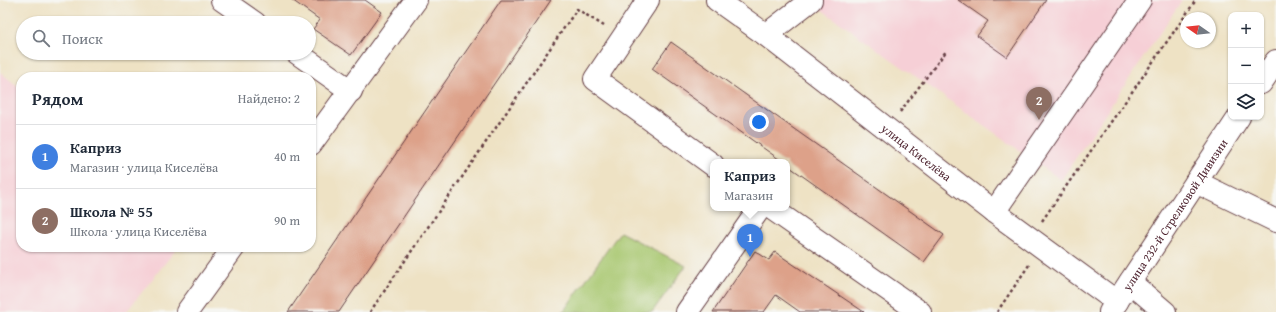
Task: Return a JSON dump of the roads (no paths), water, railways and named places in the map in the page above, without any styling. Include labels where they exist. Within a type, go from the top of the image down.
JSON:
[{"type":"street","points":[[222,0],[244,16]]},
{"type":"street","points":[[316,137],[416,0]]},
{"type":"street","points":[[648,0],[595,79],[710,164]]},
{"type":"street","name":"улица Киселёва","points":[[717,0],[766,35],[1041,247],[1114,307]]},
{"type":"street","points":[[766,35],[812,0]]},
{"type":"street","points":[[994,212],[1140,0]]},
{"type":"street","points":[[307,60],[351,91]]},
{"type":"street","points":[[1264,79],[1276,61]]},
{"type":"street","name":"улица 232-й Стрелковой Дивизии","points":[[1114,307],[1237,120]]},
{"type":"street","points":[[1196,182],[1276,221]]},
{"type":"street","points":[[687,312],[758,211]]},
{"type":"street","points":[[775,211],[920,312]]},
{"type":"street","points":[[187,312],[230,252]]},
{"type":"street","points":[[1130,282],[1165,312]]},
{"type":"place","name":"Школа № 55","points":[[1039,120]]},
{"type":"place","name":"Каприз","points":[[750,257]]}]
